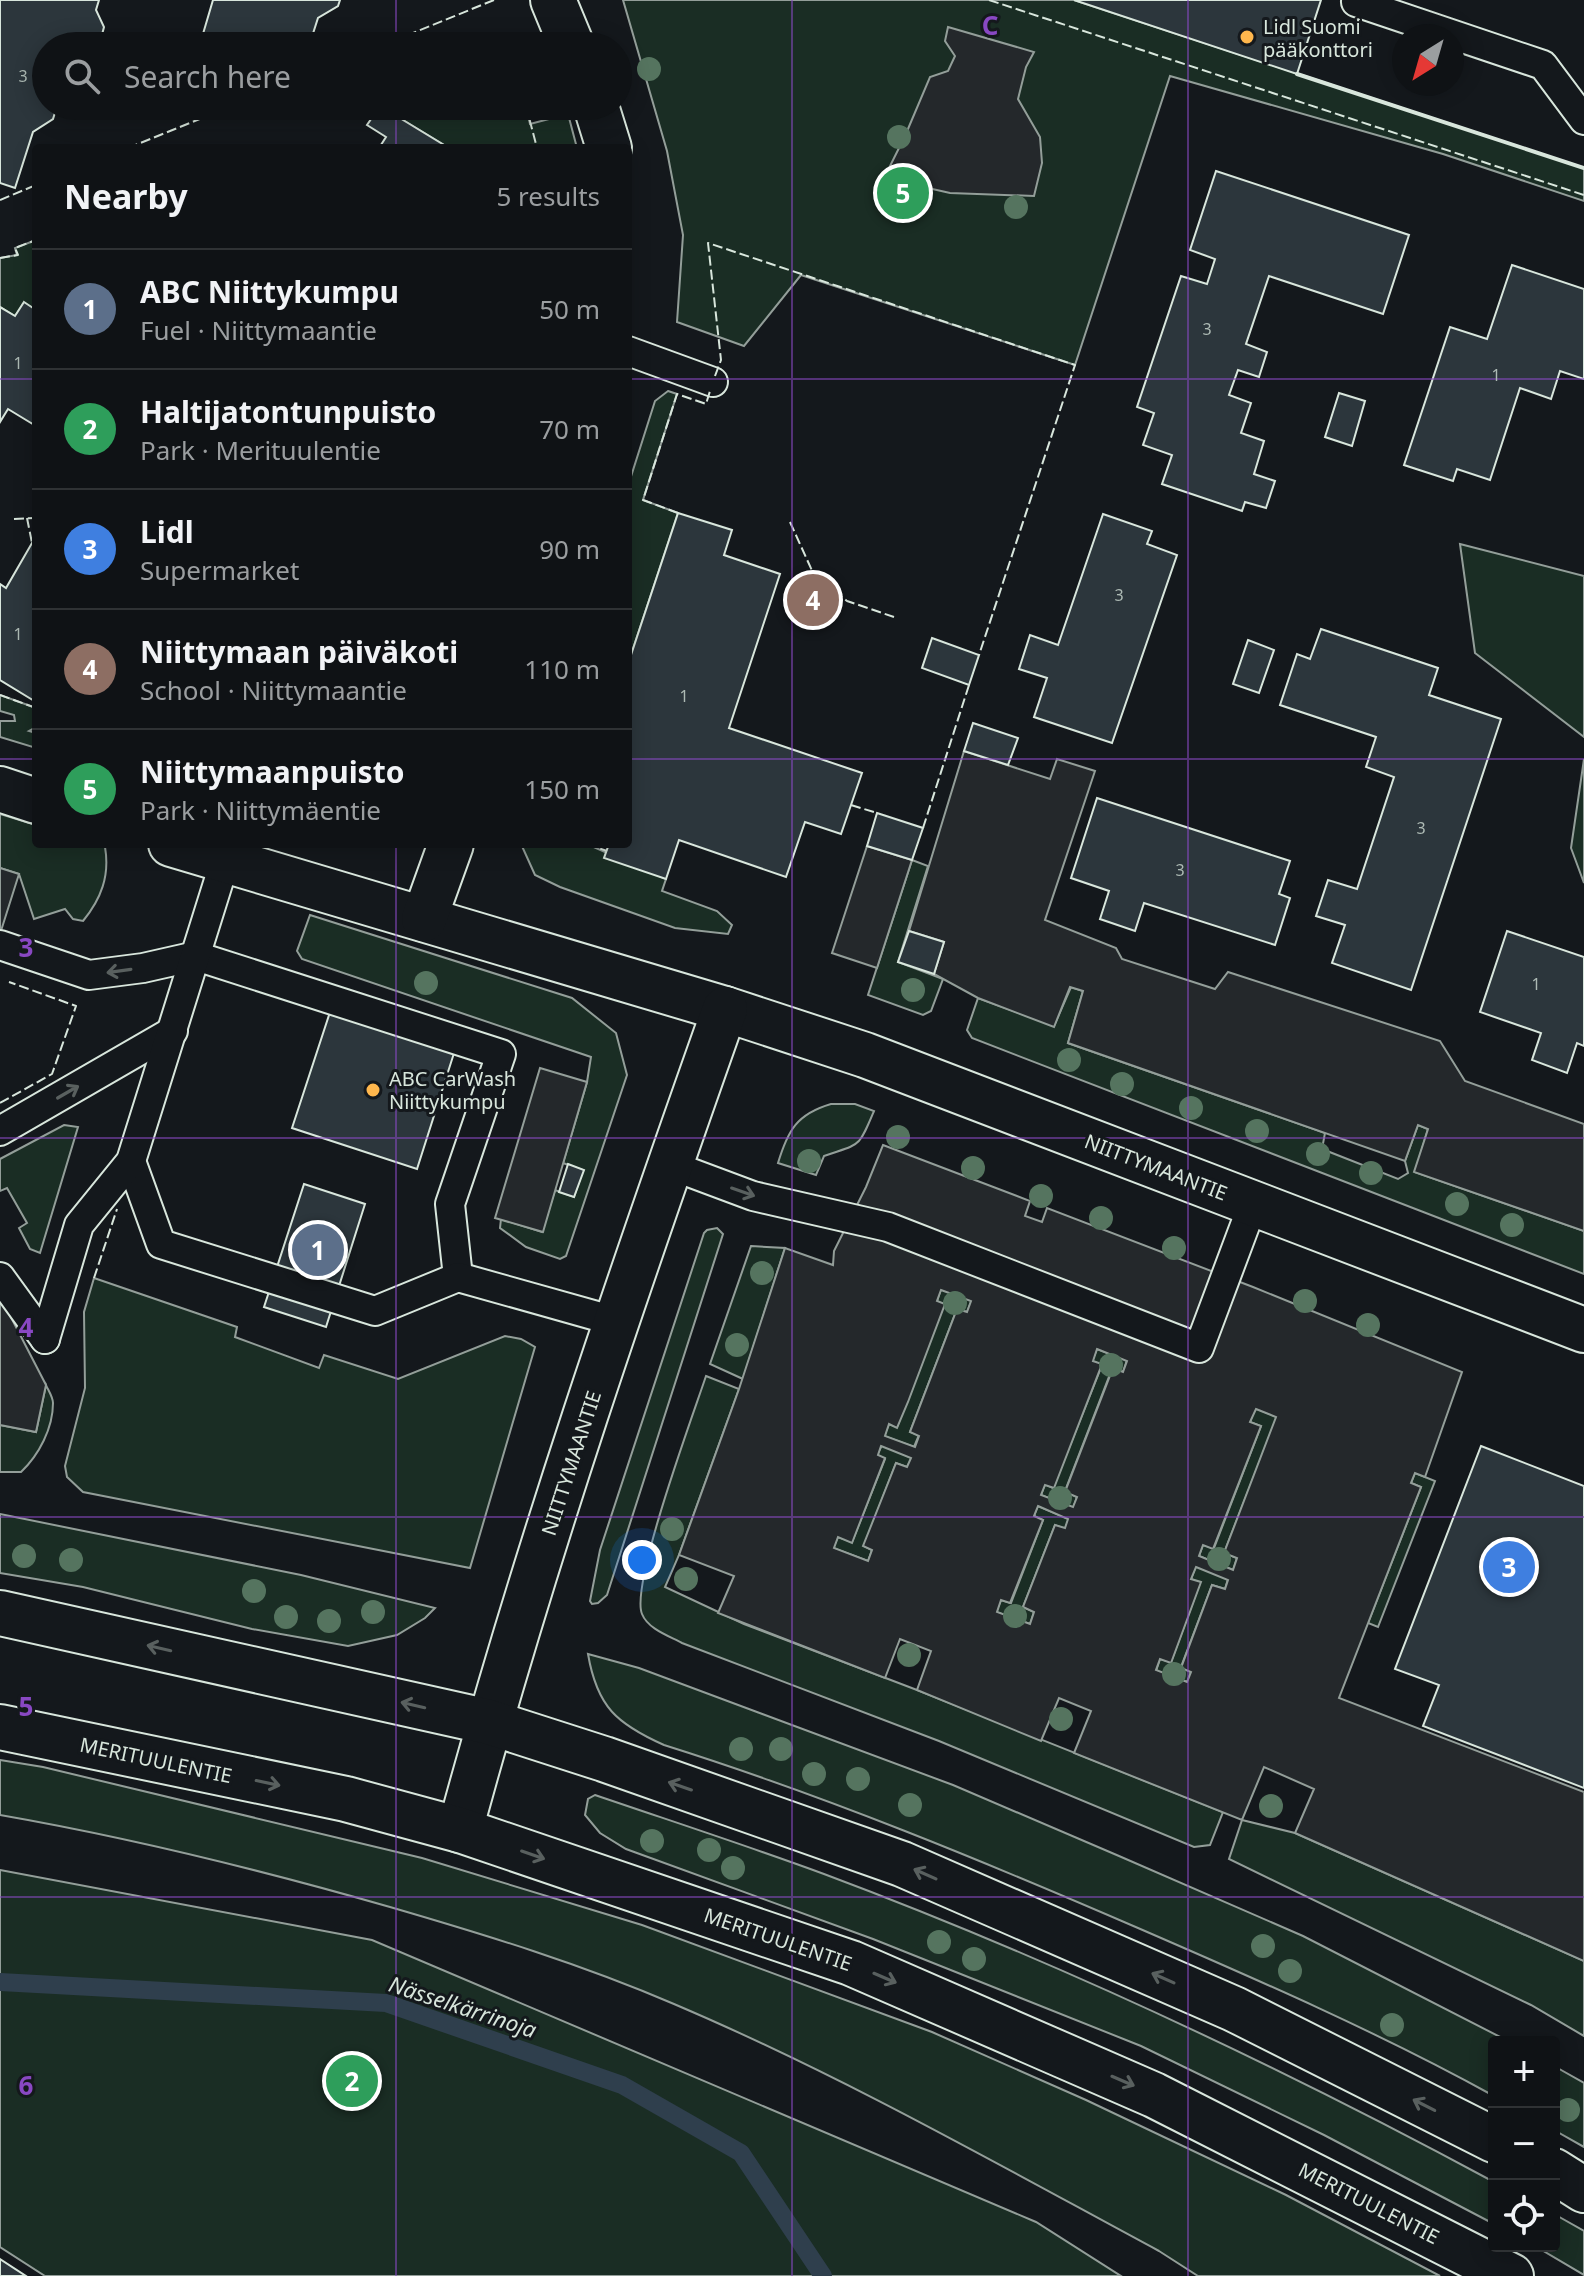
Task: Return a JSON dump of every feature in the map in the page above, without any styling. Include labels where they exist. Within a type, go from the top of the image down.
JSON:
[{"type":"main road","points":[[553,0],[566,32]]},
{"type":"main road","points":[[600,120],[608,144]]},
{"type":"main road","points":[[0,789],[32,800]]},
{"type":"main road","name":"NIITTYMAANTIE","points":[[184,848],[725,1009],[865,1055],[1584,1330]]},
{"type":"main road","points":[[424,919],[450,848]]},
{"type":"main road","name":"NIITTYMAANTIE","points":[[460,1830],[524,1606],[725,1009]]},
{"type":"main road","points":[[0,1613],[489,1722],[604,1759],[902,1864],[1234,2009],[1488,2137]]},
{"type":"main road","name":"MERITUULENTIE","points":[[0,1727],[346,1799],[460,1830],[851,1963],[1154,2095],[1511,2276]]},
{"type":"main road","points":[[1560,2175],[1584,2190]]},
{"type":"lane","points":[[1356,2],[1543,65],[1584,120]]},
{"type":"lane","points":[[632,352],[713,382]]},
{"type":"lane","points":[[0,1277],[45,1339],[79,1225],[131,1161],[225,861]]},
{"type":"lane","points":[[0,945],[89,975],[143,968],[196,956],[501,1054],[450,1204],[458,1277]]},
{"type":"lane","points":[[0,1131],[173,1031]]},
{"type":"lane","points":[[131,1161],[161,1244],[375,1311],[458,1277],[618,1322]]},
{"type":"lane","points":[[670,1165],[753,1196],[888,1227],[1199,1348],[1253,1204]]},
{"type":"green space","points":[[623,0],[1074,0],[1584,168],[1584,201],[1443,154],[1170,76],[1075,365],[801,275],[744,346],[677,322],[683,235],[667,151]]},
{"type":"green space","points":[[403,120],[529,120],[530,124],[545,120],[570,120],[576,144],[442,144]]},
{"type":"green space","points":[[32,242],[32,308],[24,303],[15,316],[0,307],[0,258],[17,255],[15,248]]},
{"type":"green space","points":[[668,391],[677,394],[643,500],[678,513],[632,652],[632,473],[655,401]]},
{"type":"green space","points":[[1460,544],[1584,576],[1584,737],[1475,653]]},
{"type":"green space","points":[[0,695],[32,707],[32,729],[29,731],[32,732],[32,747],[0,737],[0,721],[15,721],[14,715],[0,711]]},
{"type":"green space","points":[[1584,759],[1584,883],[1571,848]]},
{"type":"green space","points":[[0,814],[32,824],[32,848],[105,848],[103,887],[83,921],[73,919],[65,909],[34,919],[19,874],[0,868]]},
{"type":"green space","points":[[523,848],[596,848],[666,879],[662,891],[717,911],[732,925],[728,934],[675,928],[535,875]]},
{"type":"green space","points":[[912,860],[928,866],[898,962],[943,979],[931,1011],[923,1015],[868,995]]},
{"type":"green space","points":[[310,915],[572,998],[616,1033],[627,1075],[566,1256],[560,1259],[526,1247],[500,1228],[501,1219],[542,1232],[555,1190],[574,1197],[583,1170],[563,1163],[587,1082],[591,1057],[302,959],[297,951]]},
{"type":"green space","points":[[1071,987],[1083,991],[1068,1043],[1325,1133],[1322,1149],[1398,1179],[1408,1173],[1405,1161],[1418,1125],[1428,1129],[1415,1172],[1584,1231],[1584,1274],[972,1038],[967,1030],[978,998],[1054,1026]]},
{"type":"green space","points":[[831,1104],[855,1104],[874,1111],[861,1139],[852,1146],[824,1156],[816,1175],[778,1163],[790,1132],[802,1118]]},
{"type":"green space","points":[[64,1125],[78,1127],[40,1253],[30,1249],[19,1228],[27,1223],[7,1188],[0,1191],[0,1159]]},
{"type":"green space","points":[[717,1228],[723,1234],[607,1595],[592,1604],[590,1601],[600,1550],[704,1233]]},
{"type":"green space","points":[[751,1246],[785,1248],[743,1379],[710,1364]]},
{"type":"green space","points":[[94,1278],[237,1327],[235,1337],[319,1368],[324,1355],[398,1379],[505,1336],[521,1339],[535,1347],[470,1568],[83,1492],[67,1477],[65,1466],[85,1388],[84,1312]]},
{"type":"green space","points":[[941,1289],[972,1300],[967,1312],[957,1309],[910,1432],[919,1435],[914,1447],[884,1436],[889,1424],[897,1427],[944,1305],[937,1301]]},
{"type":"green space","points":[[1097,1349],[1127,1360],[1123,1372],[1112,1369],[1065,1491],[1077,1497],[1073,1508],[1041,1495],[1045,1484],[1053,1488],[1102,1365],[1092,1361]]},
{"type":"green space","points":[[706,1376],[739,1389],[665,1587],[744,1624],[1223,1812],[1210,1845],[1194,1847],[939,1741],[682,1643],[649,1624],[642,1614],[645,1570]]},
{"type":"green space","points":[[46,1385],[53,1403],[51,1422],[44,1440],[21,1472],[0,1472],[0,1425],[36,1432]]},
{"type":"green space","points":[[1255,1408],[1277,1417],[1224,1553],[1237,1558],[1233,1570],[1199,1556],[1203,1545],[1214,1548],[1261,1426],[1250,1422]]},
{"type":"green space","points":[[882,1445],[912,1458],[907,1467],[896,1463],[864,1546],[872,1550],[868,1561],[833,1548],[838,1537],[852,1542],[885,1459],[877,1455]]},
{"type":"green space","points":[[1415,1473],[1435,1481],[1378,1627],[1368,1623],[1421,1487],[1411,1483]]},
{"type":"green space","points":[[1038,1506],[1069,1519],[1065,1529],[1055,1525],[1023,1607],[1034,1612],[1030,1624],[996,1612],[1001,1600],[1011,1603],[1043,1520],[1034,1516]]},
{"type":"green space","points":[[0,1514],[301,1575],[435,1608],[397,1635],[348,1646],[252,1629],[83,1587],[0,1573]]},
{"type":"green space","points":[[1196,1566],[1228,1579],[1225,1589],[1212,1585],[1181,1667],[1191,1672],[1187,1682],[1156,1671],[1160,1659],[1171,1662],[1200,1583],[1191,1579]]},
{"type":"green space","points":[[588,1654],[639,1668],[953,1785],[1303,1936],[1498,2036],[1488,2036],[1488,2093],[1318,2008],[1080,1903],[844,1808],[664,1745],[634,1729],[612,1712],[597,1688]]},
{"type":"green space","points":[[0,1760],[43,1767],[422,1858],[642,1925],[932,2032],[1086,2100],[1286,2195],[1440,2276],[1198,2276],[1159,2251],[798,2060],[604,1976],[462,1928],[293,1880],[147,1844],[0,1815]]},
{"type":"green space","points":[[595,1795],[910,1907],[1164,2016],[1488,2179],[1488,2221],[1324,2135],[1141,2046],[873,1939],[626,1849],[600,1833],[585,1815],[588,1799]]},
{"type":"green space","points":[[1242,1820],[1295,1833],[1584,1961],[1584,2036],[1531,2005],[1229,1859]]},
{"type":"green space","points":[[0,1870],[372,1940],[1036,2222],[1121,2276],[45,2276],[0,2247]]},
{"type":"green space","points":[[1560,2069],[1584,2083],[1584,2147],[1560,2133]]},
{"type":"green space","points":[[1560,2217],[1584,2231],[1584,2275],[1545,2252],[1560,2252]]},
{"type":"shaded area","points":[[948,27],[1034,52],[1026,67],[1018,99],[1040,137],[1042,163],[1034,196],[950,193],[884,178],[930,77],[948,71],[955,56],[945,41]]},
{"type":"shaded area","points":[[964,751],[1050,779],[1057,759],[1095,771],[1045,920],[1116,948],[1122,959],[1215,989],[1228,972],[1440,1041],[1465,1081],[1584,1124],[1584,1231],[1414,1172],[1428,1129],[1418,1125],[1405,1161],[1068,1043],[1083,991],[1070,987],[1054,1027],[978,998],[934,974],[944,942],[909,931]]},
{"type":"shaded area","points":[[867,846],[912,860],[877,968],[832,953]]},
{"type":"shaded area","points":[[0,868],[19,874],[0,934]]},
{"type":"shaded area","points":[[540,1068],[587,1082],[543,1232],[495,1218]]},
{"type":"shaded area","points":[[883,1145],[1030,1201],[1025,1216],[1042,1222],[1047,1208],[1462,1372],[1425,1477],[1415,1473],[1411,1483],[1421,1487],[1339,1698],[1584,1792],[1584,1961],[1295,1833],[1314,1789],[1264,1767],[1242,1820],[1074,1753],[1091,1711],[1059,1698],[1041,1741],[917,1690],[931,1651],[900,1639],[885,1678],[718,1613],[734,1576],[679,1555],[739,1389],[785,1248],[833,1265],[834,1251]],"holes":[[[941,1290],[971,1301],[967,1312],[957,1309],[910,1432],[919,1436],[915,1447],[885,1436],[889,1424],[897,1428],[908,1402],[945,1304],[937,1301]],[[1097,1349],[1127,1361],[1123,1372],[1113,1368],[1065,1492],[1077,1497],[1073,1507],[1041,1495],[1045,1485],[1054,1488],[1102,1364],[1093,1361]],[[1256,1409],[1276,1417],[1224,1553],[1237,1558],[1233,1570],[1199,1556],[1203,1545],[1213,1549],[1261,1426],[1250,1422]],[[881,1446],[911,1458],[907,1467],[896,1463],[863,1546],[872,1550],[868,1561],[834,1548],[838,1537],[852,1543],[885,1458],[878,1455]],[[1038,1506],[1068,1519],[1065,1528],[1055,1525],[1023,1607],[1034,1612],[1030,1624],[997,1612],[1001,1600],[1010,1603],[1043,1520],[1034,1516]],[[1196,1567],[1228,1580],[1225,1589],[1212,1585],[1181,1668],[1191,1672],[1187,1682],[1156,1670],[1160,1659],[1171,1663],[1201,1582],[1191,1579]]]},
{"type":"shaded area","points":[[0,1296],[46,1385],[36,1432],[0,1425]]},
{"type":"building","points":[[0,0],[99,0],[96,10],[104,27],[103,32],[32,32],[32,120],[51,120],[33,132],[15,188],[0,183]]},
{"type":"building","points":[[213,0],[340,0],[338,6],[318,18],[314,32],[204,32]]},
{"type":"building","name":"Lidl Suomi pääkonttori","points":[[1074,0],[1321,0],[1297,74]]},
{"type":"building","points":[[370,120],[403,120],[442,144],[382,144],[386,137],[367,125]]},
{"type":"building","points":[[1216,171],[1409,235],[1383,314],[1269,276],[1246,344],[1267,352],[1259,377],[1238,370],[1229,395],[1251,403],[1241,433],[1264,441],[1254,474],[1275,481],[1266,508],[1245,502],[1242,511],[1162,484],[1172,455],[1143,445],[1154,413],[1137,407],[1181,276],[1207,284],[1215,259],[1190,250]]},
{"type":"building","points":[[1512,265],[1584,289],[1584,379],[1560,371],[1551,399],[1520,388],[1490,480],[1457,469],[1453,481],[1404,465],[1450,327],[1487,339]]},
{"type":"building","points":[[24,302],[32,307],[32,424],[8,409],[0,422],[0,307],[15,316]]},
{"type":"building","points":[[1339,393],[1365,401],[1352,446],[1325,437]]},
{"type":"building","points":[[678,513],[732,530],[724,555],[780,574],[729,728],[862,773],[841,834],[805,822],[786,877],[679,840],[666,879],[604,858],[608,848],[632,848],[632,652]]},
{"type":"building","points":[[1103,514],[1152,531],[1147,544],[1177,555],[1112,743],[1034,717],[1047,678],[1019,669],[1030,635],[1058,645]]},
{"type":"building","points":[[32,543],[32,700],[0,680],[0,584],[6,588]]},
{"type":"building","points":[[1321,629],[1438,668],[1429,695],[1501,719],[1411,990],[1332,963],[1345,925],[1316,916],[1328,880],[1357,889],[1394,777],[1366,767],[1376,737],[1280,705],[1297,654],[1310,659]]},
{"type":"building","points":[[932,638],[979,655],[969,685],[922,668]]},
{"type":"building","points":[[1248,640],[1274,650],[1259,693],[1233,684]]},
{"type":"building","points":[[973,723],[1018,738],[1008,765],[964,751]]},
{"type":"building","points":[[1097,798],[1290,861],[1279,894],[1290,898],[1275,945],[1144,903],[1135,931],[1100,919],[1109,891],[1071,878]]},
{"type":"building","points":[[877,813],[923,828],[912,860],[867,846]]},
{"type":"building","points":[[909,931],[944,942],[934,974],[898,962]]},
{"type":"building","points":[[1507,931],[1584,957],[1584,1046],[1577,1043],[1567,1073],[1532,1060],[1541,1033],[1480,1012]]},
{"type":"building","name":"ABC CarWash Niittykumpu","points":[[331,1009],[455,1050],[417,1169],[292,1128]]},
{"type":"building","points":[[568,1164],[584,1170],[574,1197],[559,1192]]},
{"type":"building","points":[[304,1184],[365,1204],[326,1327],[264,1307]]},
{"type":"building","points":[[1481,1446],[1584,1486],[1584,1788],[1423,1726],[1439,1685],[1395,1669]]},
{"type":"building","points":[[0,2259],[26,2276],[0,2276]]},
{"type":"waterway","name":"Nässelkärrinoja","points":[[0,1982],[386,2003],[622,2085],[741,2153],[823,2276]]},
{"type":"fence","points":[[415,32],[494,0]]},
{"type":"fence","points":[[989,0],[1584,195]]},
{"type":"fence","points":[[138,144],[197,120]]},
{"type":"fence","points":[[530,120],[536,144]]},
{"type":"fence","points":[[0,200],[32,187]]},
{"type":"fence","points":[[0,258],[18,255],[15,248],[32,242]]},
{"type":"fence","points":[[715,376],[721,360],[708,243],[1075,365],[979,655]]},
{"type":"fence","points":[[678,513],[643,500],[677,394],[706,404],[710,391]]},
{"type":"fence","points":[[27,518],[32,543]]},
{"type":"fence","points":[[14,519],[32,518]]},
{"type":"fence","points":[[790,522],[814,575],[847,601],[894,617]]},
{"type":"fence","points":[[923,828],[969,685]]},
{"type":"fence","points":[[0,695],[32,707]]},
{"type":"fence","points":[[851,805],[877,813]]},
{"type":"fence","points":[[598,848],[607,851]]},
{"type":"fence","points":[[0,1103],[52,1074],[76,1006],[9,982]]},
{"type":"fence","points":[[94,1278],[117,1209]]},
{"type":"wall","points":[[1297,74],[1584,168]]},
{"type":"place","name":"Lidl Suomi pääkonttori","points":[[1247,37]]},
{"type":"place","name":"Niittymaanpuisto","points":[[903,193]]},
{"type":"place","name":"Niittymaan päiväkoti","points":[[813,600]]},
{"type":"place","name":"ABC CarWash Niittykumpu","points":[[373,1090]]},
{"type":"place","name":"ABC Niittykumpu","points":[[318,1250]]},
{"type":"place","name":"Lidl","points":[[1509,1567]]},
{"type":"place","name":"Haltijatontunpuisto","points":[[352,2081]]}]
